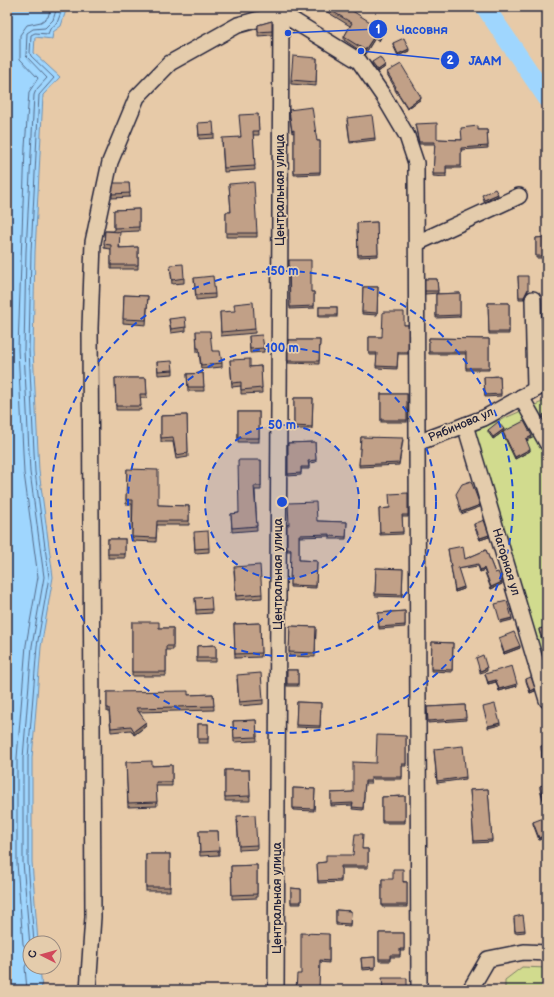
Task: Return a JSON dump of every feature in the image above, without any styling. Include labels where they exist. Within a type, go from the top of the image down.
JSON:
[{"type":"street","points":[[88,990],[93,917],[90,328],[93,242],[110,162],[137,97],[170,63],[238,26],[280,10],[359,60],[384,97],[407,136],[416,163],[419,990]]},
{"type":"street","name":"Центральная улица","points":[[276,990],[280,10]]},
{"type":"street","points":[[417,243],[519,196]]},
{"type":"street","points":[[533,299],[541,386]]},
{"type":"street","name":"Рябинова ул","points":[[417,443],[484,418],[541,386]]},
{"type":"street","points":[[521,397],[547,443]]},
{"type":"street","name":"Нагорная ул","points":[[466,425],[547,700]]},
{"type":"street","points":[[470,990],[488,960],[524,952],[547,953]]},
{"type":"green space","points":[[547,400],[547,709],[470,433]]},
{"type":"green space","points":[[522,967],[547,968],[547,990],[505,990],[505,980]]},
{"type":"water","points":[[7,7],[67,7],[61,26],[53,32],[52,39],[35,37],[34,53],[60,77],[43,95],[35,252],[33,350],[39,471],[53,577],[41,647],[32,758],[32,862],[37,935],[22,935],[22,975],[41,975],[42,990],[7,990]]},
{"type":"building","points":[[325,7],[346,7],[383,30],[379,37],[375,35],[365,50],[344,37],[352,23]]},
{"type":"building","points":[[272,21],[272,31],[258,32],[258,25]]},
{"type":"building","points":[[404,38],[409,49],[398,54],[393,43]]},
{"type":"building","points":[[293,56],[317,58],[316,82],[291,80]]},
{"type":"building","points":[[380,57],[385,65],[378,70],[372,62]]},
{"type":"building","points":[[401,64],[421,97],[407,107],[387,72]]},
{"type":"building","points":[[312,107],[317,141],[320,141],[320,172],[294,173],[294,130],[292,131],[289,110]]},
{"type":"building","points":[[258,114],[259,131],[253,131],[255,166],[224,168],[222,138],[241,137],[239,115]]},
{"type":"building","points":[[372,115],[375,138],[350,141],[347,118]]},
{"type":"building","points":[[213,122],[214,134],[199,135],[198,123]]},
{"type":"building","points":[[437,123],[437,139],[462,140],[461,128],[478,126],[478,130],[487,130],[488,146],[461,148],[461,166],[446,166],[446,174],[433,174],[435,142],[419,142],[415,124]]},
{"type":"building","points":[[254,182],[257,233],[226,233],[226,212],[231,212],[229,184]]},
{"type":"building","points":[[114,183],[129,183],[130,193],[112,194]]},
{"type":"building","points":[[495,189],[498,194],[484,200],[482,195]]},
{"type":"building","points":[[139,209],[139,227],[114,228],[114,210]]},
{"type":"building","points":[[377,222],[378,254],[358,255],[357,223]]},
{"type":"building","points":[[105,231],[120,232],[119,248],[138,247],[138,265],[111,265],[111,245],[104,244]]},
{"type":"building","points":[[547,237],[547,256],[536,256],[536,238]]},
{"type":"building","points":[[289,260],[311,260],[311,292],[314,292],[314,306],[290,307]]},
{"type":"building","points":[[183,264],[184,278],[172,280],[170,265]]},
{"type":"building","points":[[213,276],[215,294],[196,295],[194,278]]},
{"type":"building","points":[[518,276],[528,276],[528,289],[524,297],[519,297]]},
{"type":"building","points":[[425,279],[437,279],[438,291],[425,291]]},
{"type":"building","points":[[363,287],[378,287],[377,313],[362,312]]},
{"type":"building","points":[[460,293],[460,315],[436,316],[436,294]]},
{"type":"building","points":[[124,295],[148,296],[146,320],[123,319]]},
{"type":"building","points":[[253,302],[255,329],[221,332],[220,312],[235,311],[234,304]]},
{"type":"building","points":[[488,303],[509,303],[509,332],[489,332]]},
{"type":"building","points":[[319,307],[337,307],[337,315],[319,315]]},
{"type":"building","points":[[383,312],[404,312],[404,325],[408,325],[408,352],[398,352],[397,367],[376,366],[377,353],[369,353],[369,337],[382,337]]},
{"type":"building","points":[[185,317],[186,327],[171,329],[169,319]]},
{"type":"building","points":[[196,331],[210,331],[212,351],[220,351],[222,363],[201,365],[199,348],[197,348]]},
{"type":"building","points":[[262,335],[264,348],[250,349],[249,336]]},
{"type":"building","points":[[429,338],[489,339],[489,368],[466,368],[466,352],[429,352]]},
{"type":"building","points":[[288,340],[320,340],[319,361],[288,361]]},
{"type":"building","points":[[250,359],[250,367],[261,366],[262,388],[241,390],[241,382],[232,383],[230,360]]},
{"type":"building","points":[[172,361],[173,370],[158,371],[157,362]]},
{"type":"building","points":[[203,373],[204,387],[188,387],[187,374]]},
{"type":"building","points":[[500,376],[501,394],[485,395],[484,377]]},
{"type":"building","points":[[115,378],[146,378],[147,394],[140,394],[141,406],[116,406]]},
{"type":"building","points":[[381,394],[407,394],[407,420],[381,420]]},
{"type":"building","points":[[294,398],[313,398],[312,427],[294,426]]},
{"type":"building","points":[[238,412],[259,412],[259,438],[238,438]]},
{"type":"building","points":[[547,413],[547,421],[543,415]]},
{"type":"building","points":[[187,415],[188,453],[176,455],[173,437],[161,438],[161,416]]},
{"type":"building","points":[[524,421],[532,436],[526,439],[530,449],[515,457],[503,432]]},
{"type":"building","points":[[498,422],[504,429],[493,437],[488,430]]},
{"type":"building","points":[[361,437],[403,438],[399,463],[359,465]]},
{"type":"building","points":[[315,442],[316,460],[308,461],[309,467],[301,467],[301,473],[288,474],[288,443]]},
{"type":"building","points":[[238,460],[261,460],[261,486],[254,486],[257,526],[232,528],[231,514],[239,513]]},
{"type":"building","points":[[127,469],[158,470],[158,505],[189,506],[189,521],[157,521],[156,538],[132,537],[133,500],[126,500]]},
{"type":"building","points":[[471,481],[480,505],[461,512],[456,494],[462,484]]},
{"type":"building","points":[[408,493],[408,515],[402,515],[403,532],[380,533],[379,509],[390,508],[389,494]]},
{"type":"building","points":[[316,502],[317,521],[347,522],[346,537],[330,536],[330,534],[299,535],[299,560],[317,561],[316,586],[290,585],[291,549],[287,549],[287,525],[289,525],[288,503]]},
{"type":"building","points":[[484,520],[489,535],[480,538],[474,524]]},
{"type":"building","points":[[208,531],[209,548],[195,549],[194,532]]},
{"type":"building","points":[[108,539],[125,539],[125,554],[108,554]]},
{"type":"building","points":[[463,546],[465,559],[486,550],[495,573],[498,572],[502,582],[491,587],[484,568],[480,570],[478,564],[458,568],[464,587],[455,590],[448,549]]},
{"type":"building","points":[[260,565],[262,594],[236,596],[234,567]]},
{"type":"building","points":[[376,568],[403,569],[402,595],[375,594]]},
{"type":"building","points":[[211,597],[212,609],[196,610],[195,598]]},
{"type":"building","points":[[507,601],[512,618],[500,621],[495,604]]},
{"type":"building","points":[[405,611],[405,625],[379,627],[378,613]]},
{"type":"building","points":[[132,622],[159,622],[159,628],[173,628],[173,646],[166,646],[166,672],[132,672]]},
{"type":"building","points":[[260,623],[261,653],[235,654],[234,624]]},
{"type":"building","points":[[290,626],[316,627],[315,653],[289,652]]},
{"type":"building","points":[[547,627],[547,654],[539,629]]},
{"type":"building","points":[[514,632],[520,646],[504,652],[499,638]]},
{"type":"building","points":[[432,642],[453,643],[452,670],[431,669]]},
{"type":"building","points":[[216,645],[216,658],[197,658],[197,646]]},
{"type":"building","points":[[483,655],[487,668],[480,671],[476,658]]},
{"type":"building","points":[[512,666],[517,684],[499,689],[496,680],[488,682],[485,674]]},
{"type":"building","points":[[287,670],[298,670],[298,684],[287,684]]},
{"type":"building","points":[[261,673],[263,700],[239,702],[237,675]]},
{"type":"building","points":[[531,677],[535,689],[530,691],[526,679]]},
{"type":"building","points":[[188,691],[188,695],[213,694],[214,706],[136,708],[146,722],[134,731],[131,726],[111,728],[109,708],[107,708],[107,692]]},
{"type":"building","points":[[297,702],[321,703],[320,726],[296,725]]},
{"type":"building","points":[[495,704],[500,723],[488,726],[483,707]]},
{"type":"building","points":[[465,705],[466,718],[428,721],[427,707]]},
{"type":"building","points":[[256,720],[257,737],[234,738],[233,721]]},
{"type":"building","points":[[198,724],[208,724],[208,739],[198,739]]},
{"type":"building","points":[[377,735],[406,736],[406,764],[402,764],[402,777],[371,777],[371,781],[365,781],[363,808],[352,807],[353,803],[331,804],[331,793],[353,792],[353,762],[376,763]]},
{"type":"building","points":[[463,746],[466,777],[437,781],[434,749]]},
{"type":"building","points":[[541,746],[547,746],[547,757],[542,757]]},
{"type":"building","points":[[152,761],[152,766],[172,765],[172,782],[156,782],[157,802],[128,803],[126,762]]},
{"type":"building","points":[[225,770],[249,770],[250,796],[225,797]]},
{"type":"building","points":[[547,784],[547,808],[546,808],[540,786]]},
{"type":"building","points":[[293,788],[315,789],[314,809],[293,808]]},
{"type":"building","points":[[488,789],[492,840],[474,841],[470,790]]},
{"type":"building","points":[[405,796],[405,821],[382,821],[382,797]]},
{"type":"building","points":[[255,815],[257,845],[239,846],[237,816]]},
{"type":"building","points":[[546,817],[547,834],[539,838],[533,822]]},
{"type":"building","points":[[199,831],[218,831],[219,851],[200,852]]},
{"type":"building","points":[[355,834],[363,834],[362,849],[368,849],[368,866],[341,866],[341,880],[318,881],[317,863],[326,862],[326,855],[353,855]]},
{"type":"building","points":[[146,854],[170,854],[170,887],[146,887]]},
{"type":"building","points":[[257,865],[257,894],[232,895],[231,866]]},
{"type":"building","points":[[393,869],[403,869],[403,882],[407,882],[407,905],[382,905],[382,879],[393,879]]},
{"type":"building","points":[[291,888],[301,889],[301,902],[291,902]]},
{"type":"building","points":[[336,910],[351,911],[350,924],[336,923]]},
{"type":"building","points":[[523,915],[525,930],[515,931],[514,917]]},
{"type":"building","points":[[301,933],[329,934],[329,961],[320,960],[319,990],[296,990],[297,974],[301,974]]},
{"type":"building","points":[[379,933],[404,933],[404,949],[400,949],[400,955],[390,955],[390,959],[379,959]]},
{"type":"building","points":[[375,957],[375,967],[362,968],[361,958]]},
{"type":"building","points":[[382,978],[407,978],[407,990],[383,990]]},
{"type":"waterway","points":[[485,7],[547,98]]},
{"type":"place","name":"Часовня","points":[[288,33]]},
{"type":"place","name":"JAAM","points":[[361,51]]}]
